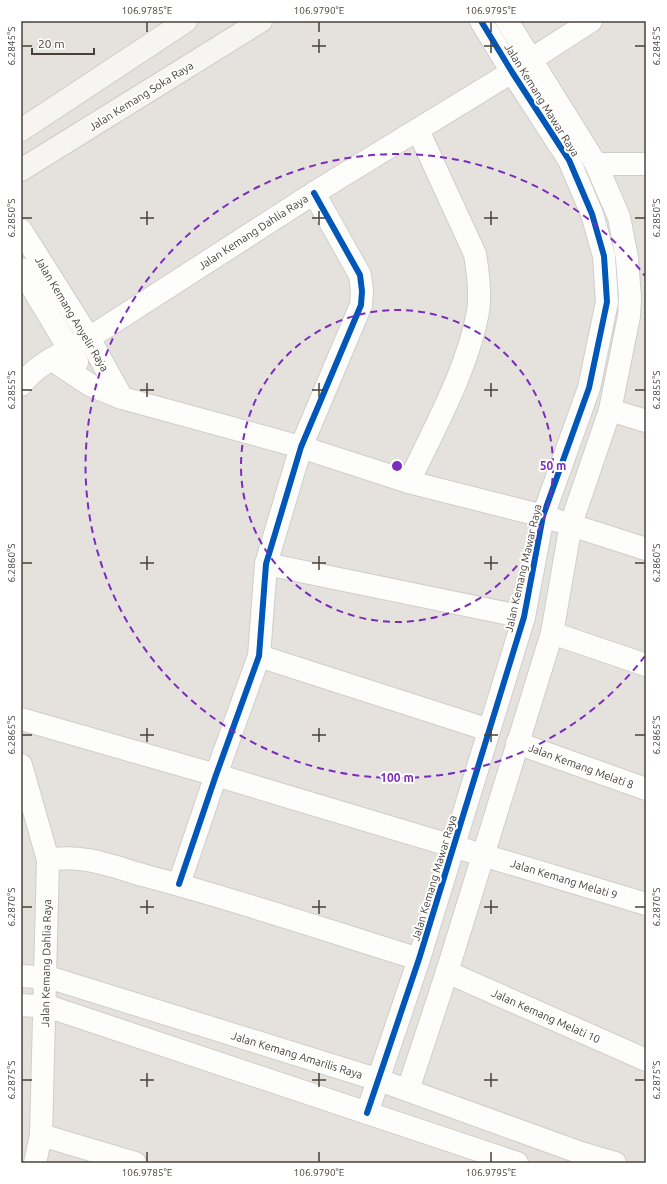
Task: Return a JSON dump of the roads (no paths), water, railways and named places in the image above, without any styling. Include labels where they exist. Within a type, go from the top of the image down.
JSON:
[{"type":"street","points":[[21,130],[186,21]]},
{"type":"street","name":"Jalan Kemang Soka Raya","points":[[21,170],[261,21]]},
{"type":"street","name":"Jalan Kemang Mawar Raya","points":[[367,1113],[455,846],[524,617],[543,516],[589,388],[607,302],[604,256],[592,214],[569,160],[481,21]]},
{"type":"street","name":"Jalan Kemang Mawar Raya","points":[[408,1090],[447,972],[552,633],[571,524],[610,410],[627,330],[638,298],[627,258],[619,217],[596,164],[508,21]]},
{"type":"street","name":"Jalan Kemang Dahlia Raya","points":[[21,385],[27,378],[60,355],[89,338],[314,193],[512,72],[591,21]]},
{"type":"street","points":[[409,482],[467,354],[478,310],[478,272],[475,254],[418,130]]},
{"type":"street","points":[[596,164],[646,164]]},
{"type":"street","points":[[179,884],[259,656],[266,564],[302,447],[361,305],[362,291],[360,275],[314,193]]},
{"type":"street","name":"Jalan Kemang Anyelir Raya","points":[[21,230],[89,338],[122,398]]},
{"type":"street","name":"Jalan Kemang Anyelir Raya","points":[[21,269],[60,355],[90,385],[122,398]]},
{"type":"street","points":[[122,398],[302,447],[409,482],[571,524],[646,549]]},
{"type":"street","points":[[610,410],[646,421]]},
{"type":"street","points":[[266,564],[524,617]]},
{"type":"street","points":[[552,633],[646,665]]},
{"type":"street","points":[[259,656],[489,730]]},
{"type":"street","name":"Jalan Kemang Melati 9","points":[[21,719],[216,775],[646,904]]},
{"type":"street","name":"Jalan Kemang Melati 8","points":[[517,742],[646,789]]},
{"type":"street","name":"Jalan Kemang Dahlia Raya","points":[[21,765],[48,860],[44,976],[45,1006],[42,1135],[34,1163]]},
{"type":"street","points":[[48,860],[62,857],[82,859],[179,884],[419,959]]},
{"type":"street","name":"Jalan Kemang Melati 10","points":[[447,972],[646,1060]]},
{"type":"street","name":"Jalan Kemang Amarilis Raya","points":[[21,976],[44,976],[379,1080],[580,1158],[606,1162]]},
{"type":"street","points":[[21,1005],[45,1006],[517,1163]]},
{"type":"street","points":[[42,1135],[135,1163]]}]
